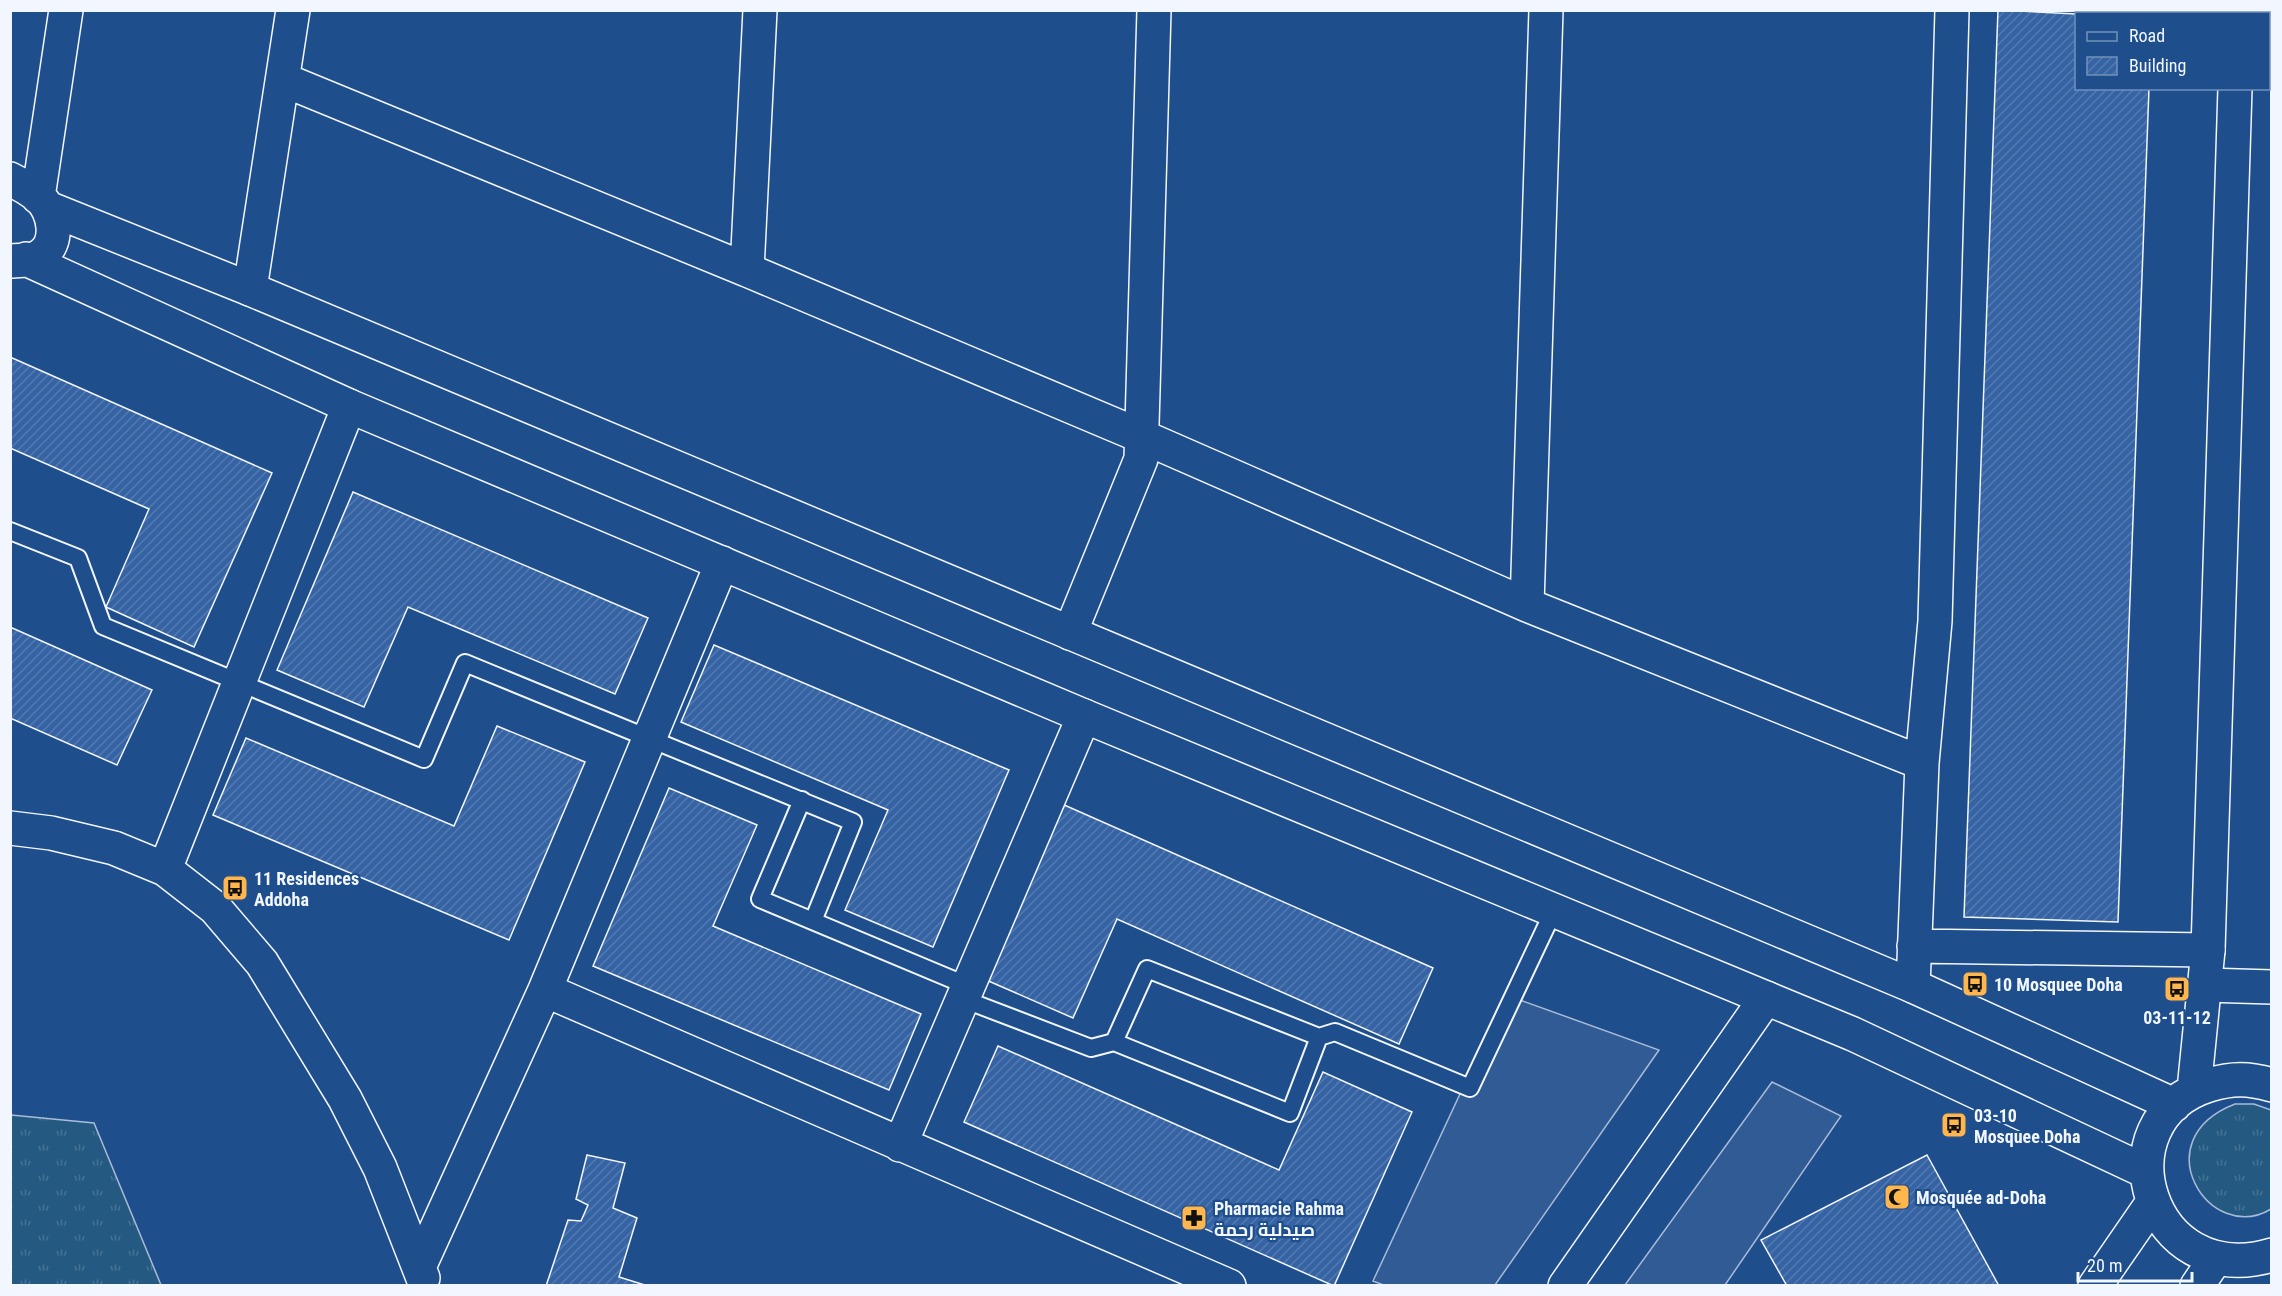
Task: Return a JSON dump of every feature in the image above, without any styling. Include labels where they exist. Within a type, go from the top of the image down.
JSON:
[{"type":"street","points":[[18,260],[40,257],[49,247],[54,235],[43,202],[66,10]]},
{"type":"street","points":[[250,289],[293,10]]},
{"type":"street","points":[[747,270],[760,10]]},
{"type":"street","points":[[1070,633],[1141,459],[1154,10]]},
{"type":"street","points":[[1527,605],[1546,10]]},
{"type":"street","points":[[1913,986],[1922,763],[1935,621],[1952,10]]},
{"type":"street","points":[[284,80],[747,270],[1141,436],[1527,605],[1922,763]]},
{"type":"street","points":[[2235,90],[2208,950],[2205,985],[2184,1097],[2153,1136],[2150,1187],[2163,1221],[2177,1238],[2195,1250],[2216,1258],[2250,1262],[2271,1255]]},
{"type":"street","points":[[10,179],[43,202],[1913,986],[2184,1097],[2230,1078],[2250,1078],[2271,1084]]},
{"type":"street","points":[[18,260],[349,406],[1084,716],[1853,1034],[2150,1187]]},
{"type":"street","points":[[165,869],[349,406]]},
{"type":"street","points":[[422,1275],[545,990],[722,563]]},
{"type":"street","points":[[900,1145],[1084,716]]},
{"type":"street","points":[[10,828],[51,833],[114,848],[165,869],[215,908],[262,963],[345,1099],[380,1168],[422,1275]]},
{"type":"street","points":[[1914,946],[2208,950]]},
{"type":"street","points":[[2205,985],[2271,987]]},
{"type":"street","points":[[545,990],[1229,1286]]},
{"type":"street","points":[[1565,1286],[1766,998]]},
{"type":"street","points":[[2095,1286],[2150,1187]]},
{"type":"street","points":[[2197,1286],[2216,1258]]},
{"type":"lane","points":[[10,531],[78,558],[103,626],[424,759],[465,663],[853,822],[813,921]]},
{"type":"lane","points":[[801,800],[760,899],[1091,1048],[1114,1042],[1290,1113],[1318,1037]]},
{"type":"lane","points":[[1114,1042],[1147,969],[1318,1037],[1335,1032],[1470,1088],[1554,910]]},
{"type":"green space","points":[[2235,1104],[2254,1104],[2271,1110],[2271,1209],[2248,1217],[2227,1213],[2208,1202],[2195,1184],[2189,1163],[2193,1141],[2207,1120]]},
{"type":"green space","points":[[11,1115],[94,1123],[161,1285],[11,1285]]},
{"type":"shaded area","points":[[1506,995],[1659,1050],[1495,1285],[1386,1286],[1373,1281]]},
{"type":"shaded area","points":[[1772,1082],[1841,1116],[1725,1285],[1625,1285]]},
{"type":"building","points":[[1998,10],[2075,14],[2075,90],[2149,90],[2118,922],[1964,917]]},
{"type":"building","points":[[10,357],[272,473],[194,647],[106,607],[149,509],[10,448]]},
{"type":"building","points":[[353,492],[648,618],[615,694],[408,607],[364,707],[277,670]]},
{"type":"building","points":[[10,627],[152,690],[117,765],[10,718]]},
{"type":"building","points":[[714,645],[1009,770],[933,947],[845,910],[888,810],[681,722]]},
{"type":"building","points":[[497,726],[585,762],[509,940],[213,815],[246,738],[454,826]]},
{"type":"building","points":[[669,788],[757,825],[713,926],[921,1014],[889,1090],[593,966]]},
{"type":"building","points":[[1062,804],[1433,968],[1399,1044],[1117,919],[1073,1018],[984,979]]},
{"type":"building","points":[[998,1046],[1279,1170],[1323,1072],[1412,1112],[1334,1286],[964,1122]]},
{"type":"building","points":[[587,1155],[625,1163],[613,1208],[637,1218],[619,1277],[648,1286],[546,1286],[568,1220],[581,1221],[588,1205],[576,1199]]},
{"type":"building","name":"Mosquée ad-Doha","points":[[1927,1155],[1999,1286],[1787,1286],[1761,1240]]},
{"type":"place","name":"11 Residences Addoha","points":[[235,888]]},
{"type":"place","name":"10 Mosquee Doha","points":[[1975,984]]},
{"type":"place","name":"03-11-12","points":[[2177,989]]},
{"type":"place","name":"03-10 Mosquee Doha","points":[[1954,1125]]},
{"type":"place","name":"Mosquée ad-Doha","points":[[1897,1197]]},
{"type":"place","name":"Pharmacie Rahma صيدلية رحمة","points":[[1194,1218]]}]
